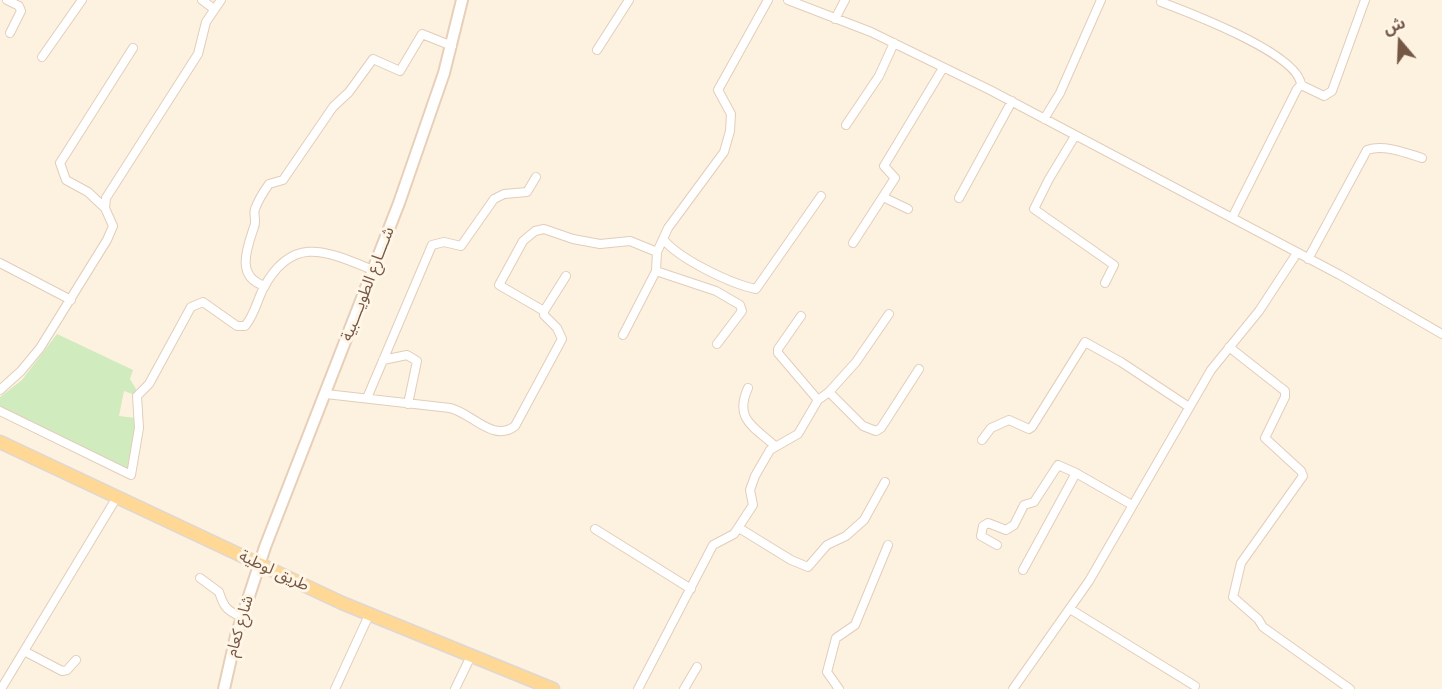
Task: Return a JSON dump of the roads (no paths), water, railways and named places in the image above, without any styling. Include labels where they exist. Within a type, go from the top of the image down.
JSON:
[{"type":"main road","name":"طريق لوطية","points":[[0,442],[369,615],[553,689]]},
{"type":"street","points":[[8,0],[19,6],[21,11],[10,33]]},
{"type":"street","points":[[42,57],[82,0]]},
{"type":"street","points":[[202,0],[214,9]]},
{"type":"street","points":[[105,208],[110,192],[198,54],[206,22],[221,0]]},
{"type":"street","name":"شــــارع الطويــــبية","points":[[260,564],[399,203],[452,46],[462,0]]},
{"type":"street","points":[[597,50],[628,0]]},
{"type":"street","points":[[623,335],[656,271],[657,252],[663,239],[676,216],[710,174],[724,152],[730,130],[731,114],[718,90],[768,0]]},
{"type":"street","points":[[788,0],[894,43],[1012,101],[1298,253],[1442,334]]},
{"type":"street","points":[[835,18],[845,0]]},
{"type":"street","points":[[1044,119],[1060,93],[1101,0]]},
{"type":"street","points":[[1161,2],[1241,36],[1296,69],[1301,85],[1324,96],[1332,91],[1365,0]]},
{"type":"street","points":[[265,286],[251,278],[245,265],[244,254],[255,226],[255,210],[269,184],[283,180],[333,107],[349,92],[373,59],[400,71],[422,34],[452,46]]},
{"type":"street","points":[[846,125],[879,76],[894,43]]},
{"type":"street","points":[[0,390],[27,365],[71,300],[112,232],[113,226],[105,208],[88,192],[66,180],[60,163],[133,48]]},
{"type":"street","points":[[853,243],[895,178],[884,166],[943,68]]},
{"type":"street","points":[[1232,218],[1294,94],[1301,85]]},
{"type":"street","points":[[958,198],[1012,101]]},
{"type":"street","points":[[1076,136],[1034,209],[1114,265],[1106,283]]},
{"type":"street","points":[[1308,259],[1367,150],[1376,148],[1399,151],[1422,158]]},
{"type":"street","points":[[367,398],[432,245],[444,242],[461,246],[495,200],[504,194],[527,192],[536,177]]},
{"type":"street","points":[[663,239],[672,251],[686,260],[756,289],[821,196]]},
{"type":"street","points":[[883,196],[908,209]]},
{"type":"street","points":[[326,394],[458,410],[498,432],[508,431],[515,426],[562,339],[557,328],[544,315],[544,311],[499,285],[523,241],[535,231],[544,229],[573,239],[600,244],[630,241],[657,252]]},
{"type":"street","points":[[0,411],[131,475],[139,428],[137,396],[149,384],[191,308],[203,302],[237,326],[242,327],[248,323],[265,286],[282,262],[302,252],[313,251],[339,255],[373,270]]},
{"type":"street","points":[[1013,689],[1070,609],[1189,406],[1229,346],[1258,311],[1298,253]]},
{"type":"street","points":[[0,263],[71,300]]},
{"type":"street","points":[[656,271],[716,291],[740,305],[742,311],[717,344]]},
{"type":"street","points":[[544,311],[566,276]]},
{"type":"street","points":[[638,689],[716,541],[734,534],[753,505],[750,490],[755,476],[775,446],[798,434],[818,400],[829,392],[856,362],[890,314]]},
{"type":"street","points":[[801,316],[778,349],[778,353],[818,400]]},
{"type":"street","points":[[982,440],[991,428],[1009,420],[1029,429],[1032,427],[1085,342],[1121,362],[1189,406]]},
{"type":"street","points":[[1229,346],[1285,391],[1285,397],[1264,436],[1266,442],[1301,471],[1302,476],[1241,563],[1233,597],[1258,618],[1263,627],[1350,689]]},
{"type":"street","points":[[383,360],[407,355],[417,361],[408,404]]},
{"type":"street","points":[[829,392],[863,426],[876,431],[881,428],[919,369]]},
{"type":"street","points":[[748,388],[741,403],[742,413],[775,446]]},
{"type":"street","points":[[997,545],[980,534],[983,526],[988,523],[1006,530],[1012,527],[1024,505],[1034,502],[1058,465],[1132,505]]},
{"type":"street","points":[[1023,570],[1076,473]]},
{"type":"street","points":[[739,528],[791,560],[808,567],[827,545],[846,536],[864,520],[885,482]]},
{"type":"street","points":[[2,683],[24,651],[117,496]]},
{"type":"street","points":[[595,529],[691,589]]},
{"type":"street","points":[[839,689],[827,672],[830,655],[839,634],[855,624],[888,545]]},
{"type":"street","name":"شارع كعام","points":[[224,689],[241,618],[260,564]]},
{"type":"street","points":[[200,578],[219,592],[222,605],[227,611],[241,618]]},
{"type":"street","points":[[1070,609],[1195,686]]},
{"type":"street","points":[[335,689],[369,615]]},
{"type":"street","points":[[24,651],[62,671],[68,670],[75,660]]},
{"type":"street","points":[[455,689],[471,656]]},
{"type":"street","points":[[684,689],[697,667]]}]
